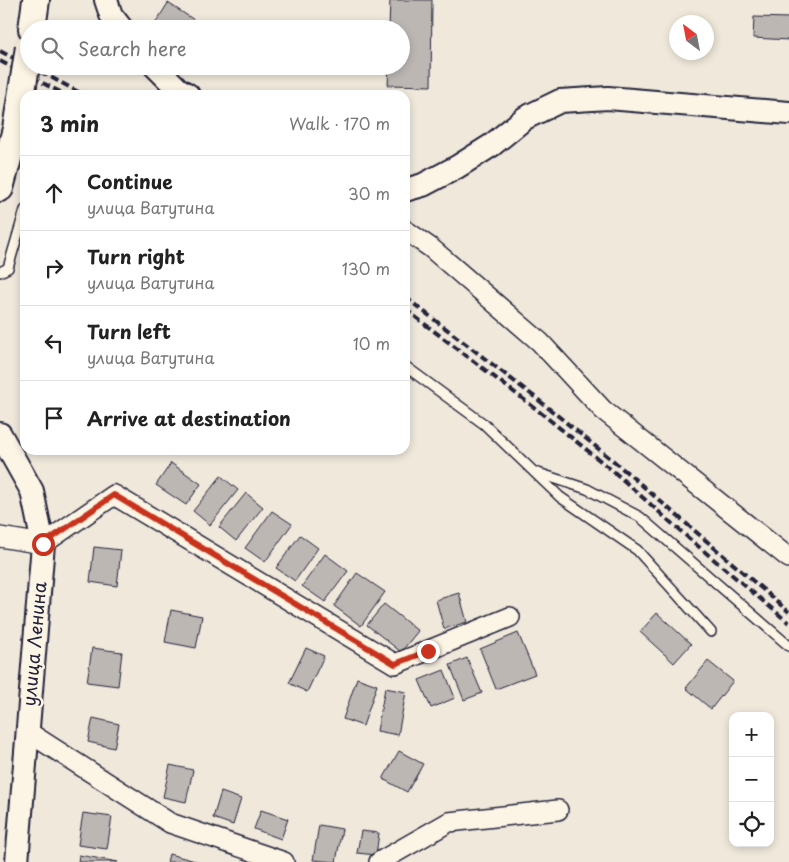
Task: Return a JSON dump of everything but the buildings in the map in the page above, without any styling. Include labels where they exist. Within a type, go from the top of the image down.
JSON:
[{"type":"main road","points":[[22,90],[24,75]]},
{"type":"main road","points":[[0,188],[16,129],[20,103]]},
{"type":"street","points":[[106,0],[111,15],[115,20]]},
{"type":"street","points":[[164,75],[180,90]]},
{"type":"street","points":[[410,189],[423,185],[457,167],[492,145],[525,118],[560,101],[608,98],[789,113]]},
{"type":"street","points":[[410,233],[431,248],[540,342],[603,410],[789,558]]},
{"type":"street","name":"улица Ленина","points":[[0,434],[32,492],[43,544],[17,862]]},
{"type":"street","points":[[0,537],[43,544],[114,495],[395,664],[510,616]]},
{"type":"street","points":[[28,732],[170,823],[284,862]]},
{"type":"street","points":[[379,862],[449,822],[558,810]]},
{"type":"lane","points":[[0,272],[8,268],[20,227]]},
{"type":"lane","points":[[410,370],[484,424],[560,497],[637,550],[711,632]]},
{"type":"lane","points":[[532,472],[587,489],[640,517],[789,646]]},
{"type":"railway","points":[[0,51],[20,61]]},
{"type":"railway","points":[[0,61],[20,71]]},
{"type":"railway","points":[[27,75],[56,90]]},
{"type":"railway","points":[[47,75],[75,90]]},
{"type":"railway","points":[[410,301],[536,398],[616,463],[789,612]]},
{"type":"railway","points":[[410,313],[531,405],[613,471],[789,623]]},
{"type":"route","points":[[43,544],[114,495],[395,664],[428,651]]}]
